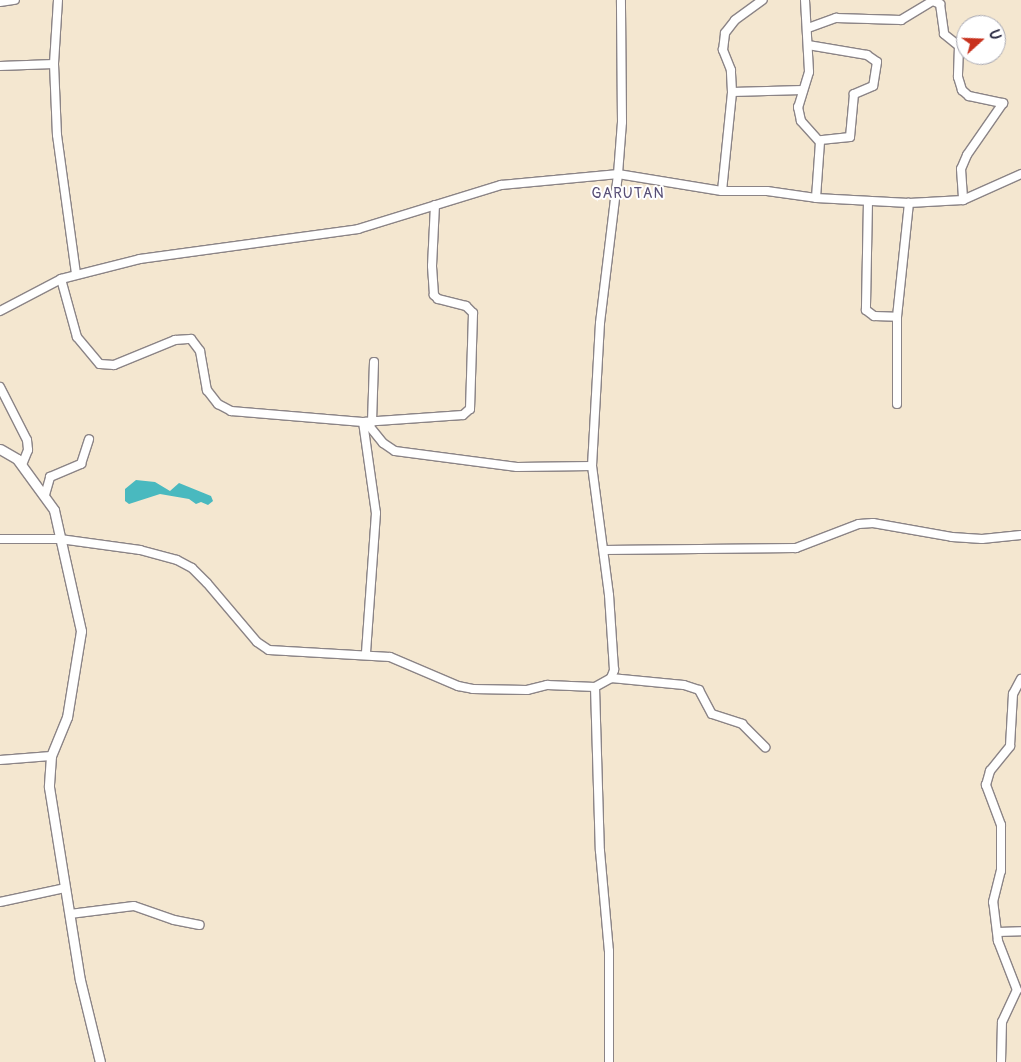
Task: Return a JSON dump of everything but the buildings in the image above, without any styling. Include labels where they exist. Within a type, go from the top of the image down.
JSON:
[{"type":"street","points":[[0,2],[16,0]]},
{"type":"street","points":[[58,0],[54,64],[57,135],[76,274]]},
{"type":"street","points":[[0,539],[60,539],[140,550],[185,564],[232,609],[262,647],[366,654],[408,662],[464,688],[527,690],[547,685],[595,687],[610,678],[614,670],[613,639],[604,550],[592,466],[600,323],[618,174],[622,122],[621,0]]},
{"type":"street","points":[[722,192],[732,92],[731,70],[723,50],[725,34],[736,20],[763,0]]},
{"type":"street","points":[[805,0],[809,72],[798,115],[820,140],[816,198]]},
{"type":"street","points":[[808,28],[836,18],[901,20],[933,1],[940,4],[944,34],[959,46],[958,77],[962,90],[969,96],[1003,103],[964,162],[960,183],[963,200]]},
{"type":"street","points":[[808,45],[867,54],[877,62],[872,86],[854,94],[850,136],[820,140]]},
{"type":"street","points":[[0,66],[54,64]]},
{"type":"street","points":[[732,92],[803,90]]},
{"type":"street","points":[[0,311],[62,279],[76,274],[199,249],[358,229],[501,185],[618,174],[722,192],[767,191],[816,198],[910,203],[963,200],[1021,174]]},
{"type":"street","points":[[868,201],[866,310],[874,316],[897,317]]},
{"type":"street","points":[[897,404],[897,317],[910,203]]},
{"type":"street","points":[[62,279],[77,338],[91,356],[103,366],[122,363],[175,340],[191,339],[200,351],[207,390],[223,409],[367,422],[460,416],[470,409],[473,313],[469,307],[438,299],[434,295],[432,266],[435,204]]},
{"type":"street","points":[[366,654],[376,513],[367,422],[374,362]]},
{"type":"street","points":[[0,387],[27,440],[28,450],[22,465]]},
{"type":"street","points":[[367,422],[383,443],[395,451],[492,465],[592,466]]},
{"type":"street","points":[[45,495],[50,477],[81,464],[89,439]]},
{"type":"street","points":[[0,449],[22,465],[54,510],[79,616],[81,644],[67,717],[51,756],[52,817],[80,980],[100,1062]]},
{"type":"street","points":[[604,550],[796,548],[859,524],[873,523],[952,537],[982,539],[1021,535]]},
{"type":"street","points":[[610,678],[684,685],[699,690],[712,714],[742,724],[765,747]]},
{"type":"street","points":[[1001,1062],[1002,1022],[1017,990],[999,947],[993,902],[1000,878],[1002,833],[986,785],[990,771],[1010,746],[1012,694],[1021,679]]},
{"type":"street","points":[[595,687],[600,851],[609,951],[609,1062]]},
{"type":"street","points":[[0,760],[51,756]]},
{"type":"street","points":[[0,902],[65,888]]},
{"type":"street","points":[[70,914],[134,906],[174,920],[200,925]]},
{"type":"street","points":[[998,932],[1021,931]]},
{"type":"water","points":[[136,480],[155,482],[170,491],[179,483],[211,496],[213,501],[208,505],[201,502],[196,504],[189,499],[160,494],[129,504],[125,501],[125,489]]},
{"type":"district","name":"GARUTAN","points":[[628,194]]}]
